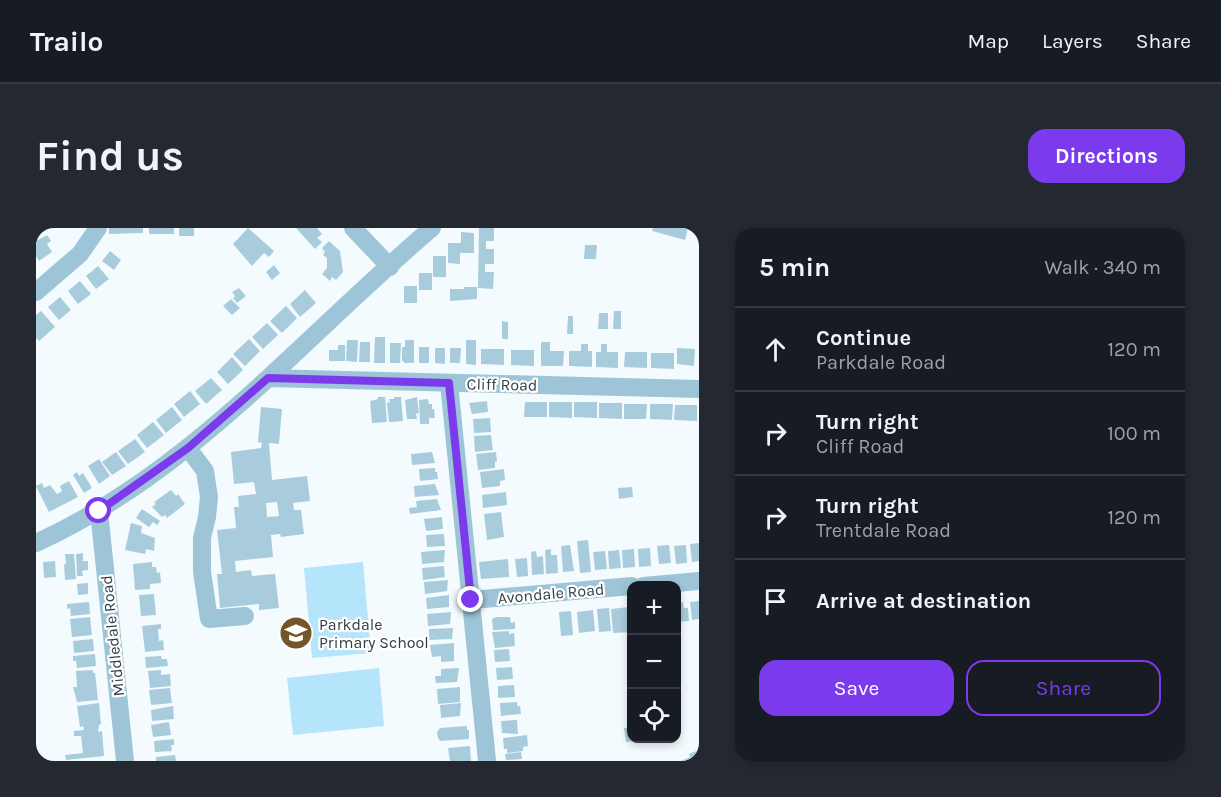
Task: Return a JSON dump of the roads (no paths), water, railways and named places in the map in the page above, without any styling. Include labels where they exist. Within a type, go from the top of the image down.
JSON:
[{"type":"street","points":[[36,292],[81,254],[98,228]]},
{"type":"street","points":[[353,228],[390,267]]},
{"type":"street","points":[[36,543],[99,511],[188,448],[432,228]]},
{"type":"street","name":"Cliff Road","points":[[268,378],[699,389]]},
{"type":"street","points":[[449,383],[487,761]]},
{"type":"street","points":[[188,448],[205,471],[208,497],[207,517],[202,538],[202,572],[209,619],[245,616]]},
{"type":"street","name":"Middledale Road","points":[[99,511],[125,761]]},
{"type":"street","points":[[681,582],[699,581]]},
{"type":"street","name":"Avondale Road","points":[[471,600],[627,586]]},
{"type":"place","name":"Parkdale Primary School","points":[[296,633]]}]
